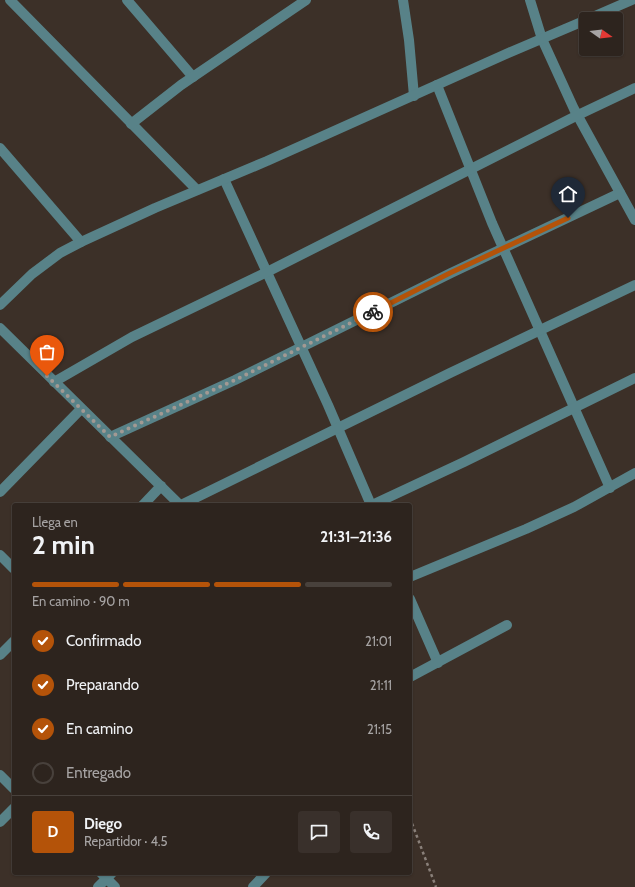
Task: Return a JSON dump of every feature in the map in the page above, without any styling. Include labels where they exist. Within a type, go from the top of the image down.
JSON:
[{"type":"street","points":[[10,0],[197,190]]},
{"type":"street","points":[[128,0],[193,77]]},
{"type":"street","points":[[131,124],[193,77],[306,0]]},
{"type":"street","points":[[403,0],[409,40],[414,96]]},
{"type":"street","points":[[530,0],[542,39],[578,115],[635,220]]},
{"type":"street","points":[[604,12],[632,0]]},
{"type":"street","points":[[0,305],[32,274],[60,253],[81,242],[155,208],[273,158],[579,23]]},
{"type":"street","points":[[437,85],[504,248],[610,488]]},
{"type":"street","points":[[54,382],[132,337],[267,272],[578,115],[635,88]]},
{"type":"street","points":[[0,148],[81,242]]},
{"type":"street","points":[[224,179],[302,347],[370,503]]},
{"type":"street","points":[[110,437],[235,380],[450,273],[620,193]]},
{"type":"street","points":[[184,503],[635,285]]},
{"type":"street","points":[[0,328],[178,503]]},
{"type":"street","points":[[375,503],[464,462],[635,378]]},
{"type":"street","points":[[0,492],[81,409]]},
{"type":"street","points":[[412,576],[526,529],[610,488],[635,473]]},
{"type":"street","points":[[145,503],[161,486]]},
{"type":"street","points":[[0,555],[12,567]]},
{"type":"street","points":[[412,604],[438,663]]},
{"type":"street","points":[[412,677],[508,625]]},
{"type":"street","points":[[0,656],[12,643]]},
{"type":"street","points":[[0,775],[12,787]]},
{"type":"street","points":[[0,822],[12,810]]},
{"type":"street","points":[[98,887],[106,875],[116,887]]},
{"type":"street","points":[[253,887],[264,875]]},
{"type":"path","points":[[412,823],[436,887]]},
{"type":"way so far","points":[[47,376],[110,437],[235,380],[373,312]]},
{"type":"route","points":[[373,312],[450,273],[568,218]]}]
